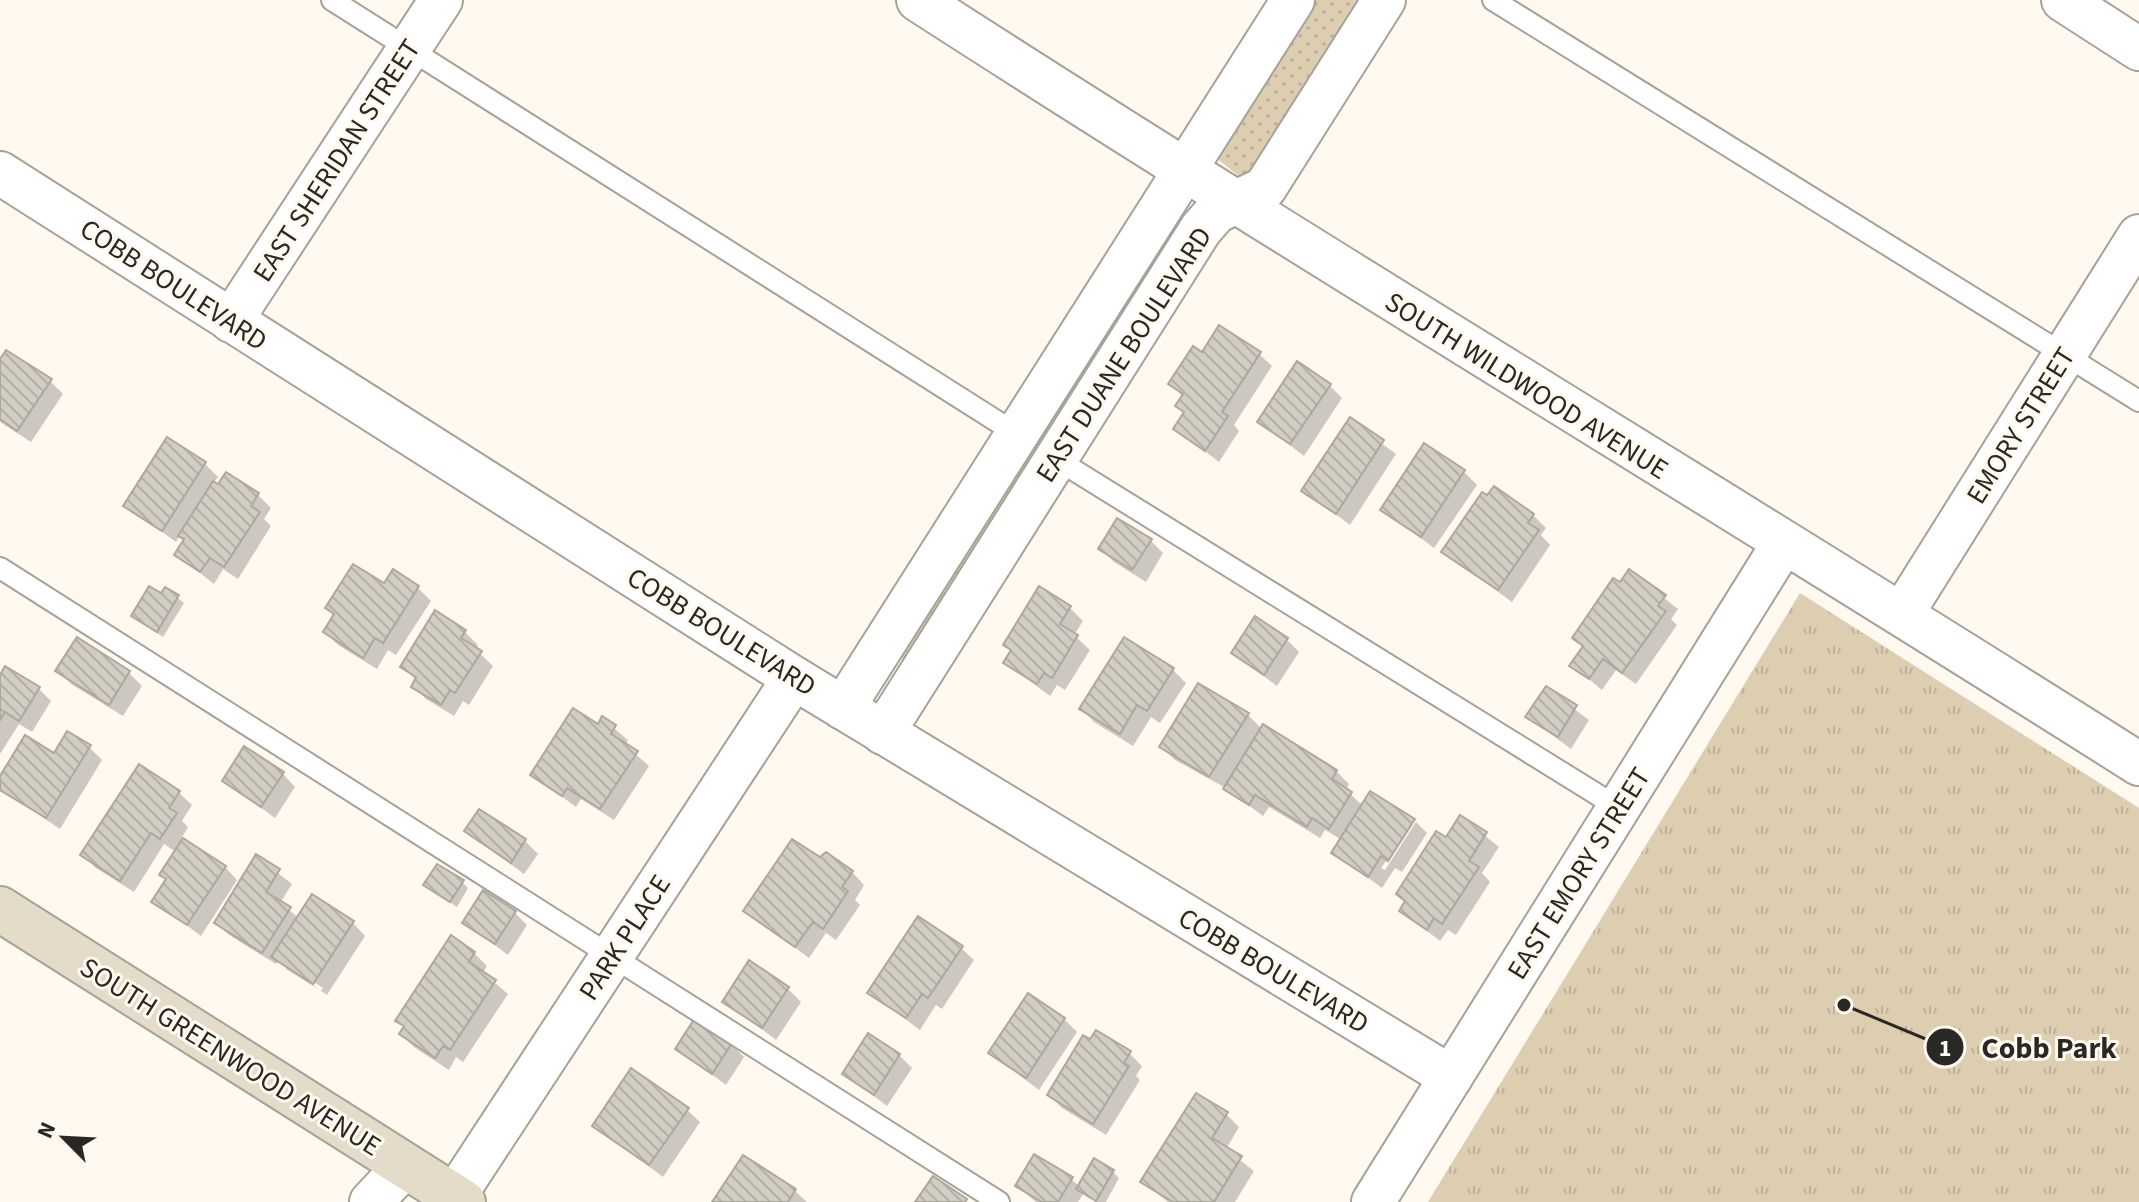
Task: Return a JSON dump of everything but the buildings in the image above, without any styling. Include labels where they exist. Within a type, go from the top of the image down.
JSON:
[{"type":"street","name":"EAST SHERIDAN STREET","points":[[231,321],[441,0]]},
{"type":"street","name":"SOUTH WILDWOOD AVENUE","points":[[918,0],[1233,203],[1783,544],[1902,614],[2139,764]]},
{"type":"street","name":"EAST DUANE BOULEVARD","points":[[843,708],[1293,0]]},
{"type":"street","name":"EAST DUANE BOULEVARD","points":[[883,733],[1201,229],[1216,212],[1265,188],[1384,0]]},
{"type":"street","points":[[2063,0],[2139,49]]},
{"type":"street","name":"COBB BOULEVARD","points":[[0,173],[794,678],[1451,1077]]},
{"type":"street","name":"EMORY STREET","points":[[1902,614],[2139,236]]},
{"type":"street","name":"EAST EMORY STREET","points":[[1373,1202],[1783,544]]},
{"type":"street","name":"PARK PLACE","points":[[458,1199],[794,678]]},
{"type":"street","name":"SOUTH GREENWOOD AVENUE","points":[[0,909],[458,1199]]},
{"type":"street","points":[[371,1202],[405,1166]]},
{"type":"lane","points":[[332,0],[1017,434]]},
{"type":"lane","points":[[1493,0],[2139,401]]},
{"type":"lane","points":[[1056,459],[1619,808]]},
{"type":"lane","points":[[0,568],[999,1202]]},
{"type":"green space","points":[[1313,0],[1367,0],[1256,176],[1242,178],[1217,159]]},
{"type":"green space","points":[[1166,225],[1182,235],[910,663],[895,654]]},
{"type":"green space","points":[[1800,593],[2139,808],[2139,1202],[1428,1202]]},
{"type":"place","name":"Cobb Park","points":[[1844,1005]]}]
